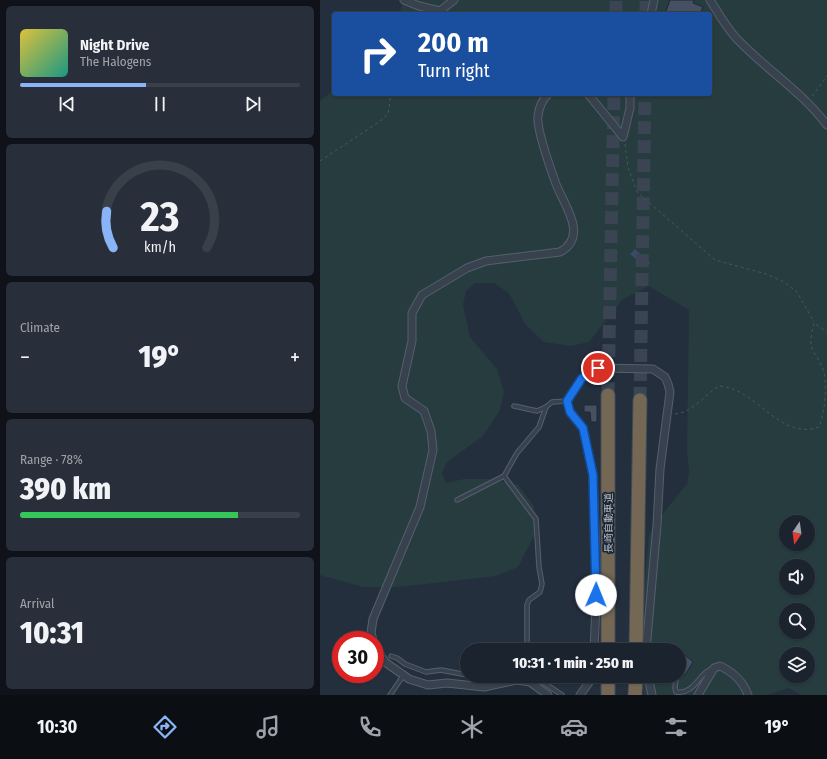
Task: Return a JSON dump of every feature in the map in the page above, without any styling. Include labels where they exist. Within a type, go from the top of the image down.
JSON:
[{"type":"highway","name":"長崎自動車道","points":[[608,396],[608,643]]},
{"type":"highway","points":[[636,643],[640,400]]},
{"type":"highway","points":[[608,683],[608,695]]},
{"type":"highway","points":[[635,695],[636,683]]},
{"type":"street","points":[[404,0],[419,6],[440,11],[454,0]]},
{"type":"street","points":[[651,12],[654,0]]},
{"type":"street","points":[[710,0],[727,27],[738,40],[808,102],[827,125]]},
{"type":"street","points":[[371,631],[373,619],[420,507],[432,450],[432,431],[424,411],[405,398],[402,386],[412,340],[412,313],[422,295],[467,268],[486,261],[560,252],[568,247],[573,238],[574,229],[572,217],[556,184],[540,135],[537,117],[540,106],[547,96]]},
{"type":"street","points":[[590,96],[623,137]]},
{"type":"street","points":[[623,137],[630,108],[630,96]]},
{"type":"street","points":[[594,643],[597,582],[593,475],[583,428],[570,412],[567,401],[582,378],[598,368],[646,368],[653,369],[665,378],[670,392],[660,469],[657,525],[647,643]]},
{"type":"street","points":[[384,660],[408,679],[428,685],[447,683],[484,687],[517,680],[530,682],[548,695]]},
{"type":"street","points":[[698,695],[714,668],[720,666],[728,670],[741,681],[748,695]]},
{"type":"street","points":[[580,695],[589,683]]},
{"type":"street","points":[[649,683],[652,695]]},
{"type":"lane","points":[[514,406],[537,411],[546,407],[552,402],[567,401]]},
{"type":"lane","points":[[457,500],[504,476],[517,453],[539,427],[546,407]]},
{"type":"lane","points":[[504,476],[536,519],[539,567],[542,584],[540,592],[529,600],[527,605],[527,643]]},
{"type":"lane","points":[[391,656],[397,658],[405,664],[426,672],[441,670],[460,674]]},
{"type":"lane","points":[[675,683],[674,688],[676,692],[685,693],[693,690],[701,681],[703,674],[714,668]]},
{"type":"lane","points":[[390,695],[403,676]]},
{"type":"lane","points":[[544,683],[562,695]]},
{"type":"path","points":[[808,102],[827,76]]},
{"type":"path","points":[[320,161],[379,122],[388,114],[390,96]]},
{"type":"path","points":[[623,137],[626,146],[628,167],[637,192],[716,260],[766,274],[784,282],[797,292],[814,323],[827,332]]},
{"type":"path","points":[[667,415],[682,413],[698,404],[713,389],[719,386],[726,386],[752,400],[787,427],[810,430],[819,427],[826,392],[824,372],[811,350],[810,338],[814,323]]},
{"type":"green space","points":[[404,0],[827,0],[827,695],[801,695],[789,688],[767,695],[644,695],[643,683],[686,683],[686,643],[642,643],[642,615],[649,535],[656,522],[687,484],[689,471],[687,451],[689,310],[649,286],[623,299],[589,342],[571,346],[544,342],[525,324],[509,293],[494,283],[475,283],[466,291],[463,305],[470,337],[497,369],[504,392],[500,410],[483,436],[447,462],[442,473],[446,483],[464,479],[492,479],[518,485],[534,506],[534,536],[518,567],[496,576],[399,587],[363,587],[320,575],[320,102],[332,92],[332,96],[712,96],[712,12],[400,12]]},
{"type":"water","points":[[635,249],[650,263],[646,268],[630,254]]},
{"type":"building","points":[[670,0],[694,0],[693,3],[703,7],[701,12],[666,12]]},
{"type":"building","points":[[584,405],[597,405],[597,422],[591,422],[590,412],[584,412]]},
{"type":"building","points":[[686,656],[693,662],[686,673]]},
{"type":"tunnel","points":[[616,0],[616,12]]},
{"type":"tunnel","points":[[646,0],[646,12]]},
{"type":"tunnel","points":[[608,395],[614,96]]},
{"type":"tunnel","points":[[640,400],[645,96]]},
{"type":"route","points":[[596,595],[597,582],[593,475],[583,428],[570,412],[567,401],[582,378],[598,368]]}]
